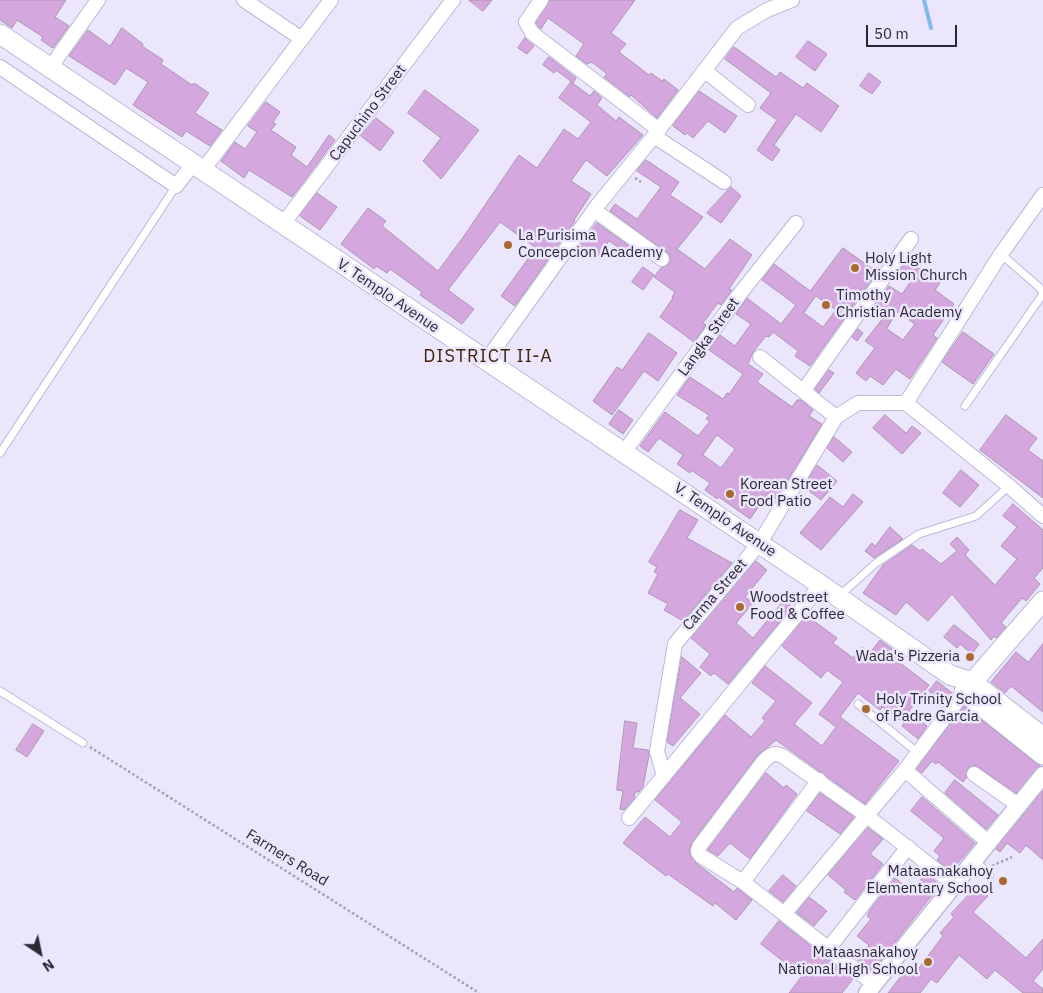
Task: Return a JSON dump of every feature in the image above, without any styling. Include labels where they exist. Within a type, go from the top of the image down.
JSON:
[{"type":"main road","name":"V. Templo Avenue","points":[[0,34],[282,225],[822,585],[950,675],[1043,737]]},
{"type":"main road","points":[[968,687],[1043,601]]},
{"type":"main road","name":"V. Templo Avenue","points":[[968,687],[1043,756]]},
{"type":"street","points":[[50,68],[98,0]]},
{"type":"street","points":[[244,0],[302,39]]},
{"type":"street","points":[[0,67],[176,186],[198,167],[302,39],[331,0]]},
{"type":"street","name":"Capuchino Street","points":[[282,225],[453,0]]},
{"type":"street","points":[[541,0],[526,22],[532,33],[657,133],[724,182]]},
{"type":"street","points":[[486,361],[594,210],[657,133],[737,28],[768,10],[792,0]]},
{"type":"street","points":[[705,71],[748,105]]},
{"type":"street","points":[[1043,195],[1001,254],[906,403],[1010,486],[1043,516]]},
{"type":"street","points":[[594,210],[662,259]]},
{"type":"street","name":"Langka Street","points":[[624,452],[739,295],[796,223]]},
{"type":"street","points":[[804,390],[911,239]]},
{"type":"street","points":[[760,357],[836,417]]},
{"type":"street","name":"Carma Street","points":[[664,776],[658,751],[675,644],[759,544],[836,417],[858,403],[906,403]]},
{"type":"street","points":[[629,818],[822,585]]},
{"type":"street","points":[[784,914],[905,770],[968,687]]},
{"type":"street","points":[[955,885],[819,780],[780,755],[770,755],[698,850],[702,856],[743,882],[828,949],[871,988],[955,885],[983,868],[988,842],[1043,775]]},
{"type":"street","points":[[905,770],[988,842]]},
{"type":"street","points":[[974,774],[1018,805]]},
{"type":"street","points":[[743,882],[819,780]]},
{"type":"street","points":[[828,949],[908,847]]},
{"type":"lane","points":[[0,453],[176,186]]},
{"type":"lane","points":[[965,406],[1043,294],[1040,288],[1001,254]]},
{"type":"lane","points":[[838,597],[876,563],[920,534],[976,516],[1010,486]]},
{"type":"lane","points":[[0,691],[83,743]]},
{"type":"lane","points":[[858,704],[918,753]]},
{"type":"path","name":"Farmers Road","points":[[83,743],[479,993]]},
{"type":"path","points":[[983,868],[1012,857]]},
{"type":"building","points":[[0,0],[66,0],[55,17],[69,26],[53,48],[41,40],[43,37],[17,20],[12,28],[0,20]]},
{"type":"building","points":[[469,0],[492,0],[483,11]]},
{"type":"building","points":[[550,0],[635,0],[611,33],[626,44],[619,52],[649,75],[651,73],[662,81],[664,79],[678,90],[657,118],[631,95],[630,97],[604,77],[607,74],[592,62],[587,64],[576,56],[584,44],[548,18],[541,29],[539,27],[536,23]]},
{"type":"building","points":[[122,28],[143,44],[142,46],[163,60],[161,64],[192,85],[194,83],[209,93],[195,113],[222,130],[210,146],[186,131],[182,137],[133,105],[148,82],[126,68],[115,85],[69,56],[88,30],[110,46]]},
{"type":"building","points":[[525,38],[534,46],[527,54],[518,48]]},
{"type":"building","points":[[808,41],[827,54],[815,71],[796,57]]},
{"type":"building","points":[[734,47],[776,77],[780,72],[803,88],[807,83],[839,106],[821,132],[796,114],[774,145],[780,150],[772,161],[757,150],[777,120],[760,108],[771,93],[725,59]]},
{"type":"building","points":[[549,57],[576,78],[573,83],[556,70],[554,73],[543,65]]},
{"type":"building","points":[[869,73],[881,82],[872,94],[860,86]]},
{"type":"building","points":[[571,82],[590,96],[594,91],[602,98],[597,105],[616,121],[619,117],[643,135],[607,176],[586,160],[571,181],[591,194],[575,221],[515,306],[501,296],[536,248],[500,222],[448,290],[474,309],[462,324],[420,295],[422,292],[390,269],[387,273],[376,266],[374,269],[341,244],[368,208],[386,221],[382,226],[438,271],[519,155],[537,168],[564,129],[578,139],[591,122],[559,98]]},
{"type":"building","points":[[425,90],[479,130],[441,179],[423,161],[441,138],[408,113]]},
{"type":"building","points":[[699,91],[737,116],[725,133],[708,121],[693,138],[687,133],[685,135],[673,126]]},
{"type":"building","points":[[266,102],[280,112],[273,122],[276,124],[271,130],[296,147],[291,155],[307,167],[329,135],[335,140],[292,197],[249,170],[244,178],[221,161],[235,142],[245,149],[257,132],[248,126]]},
{"type":"building","points":[[376,118],[394,132],[380,151],[361,136]]},
{"type":"building","points":[[646,160],[679,182],[670,195],[703,217],[677,249],[705,269],[730,239],[752,255],[729,289],[732,290],[721,305],[718,303],[703,323],[706,325],[694,342],[660,317],[675,292],[654,277],[661,268],[669,264],[670,255],[610,211],[615,204],[637,219],[661,187],[637,171]]},
{"type":"building","points":[[731,187],[741,196],[721,223],[707,213]]},
{"type":"building","points":[[317,193],[337,207],[320,230],[300,216]]},
{"type":"building","points":[[597,223],[635,250],[631,256],[609,241],[597,257],[580,245]]},
{"type":"building","points":[[843,248],[877,272],[810,366],[795,356],[798,351],[773,332],[769,337],[766,336],[753,352],[748,364],[763,374],[757,382],[792,407],[797,400],[801,400],[813,410],[809,416],[822,424],[776,499],[768,493],[750,519],[719,497],[717,499],[705,490],[710,483],[691,470],[690,473],[677,464],[683,455],[659,438],[648,452],[640,446],[665,412],[698,436],[710,421],[706,419],[709,415],[677,395],[690,377],[723,399],[727,393],[729,394],[743,374],[709,350],[720,335],[735,346],[751,324],[736,314],[747,298],[781,324],[796,305],[762,280],[774,264],[810,291]],"holes":[[[816,296],[836,310],[823,327],[804,313]],[[717,435],[735,449],[721,468],[703,455]]]},
{"type":"building","points":[[907,260],[940,283],[935,290],[954,304],[933,335],[937,338],[910,379],[896,369],[883,385],[870,376],[866,381],[856,373],[875,348],[865,341],[884,317],[872,309],[889,286],[902,294],[912,280],[900,270]],"holes":[[[897,312],[915,324],[903,340],[887,329]]]},
{"type":"building","points":[[643,267],[654,275],[643,290],[632,282]]},
{"type":"building","points":[[858,329],[863,333],[857,341],[852,337]]},
{"type":"building","points":[[963,332],[994,354],[973,384],[942,362]]},
{"type":"building","points":[[649,333],[677,353],[658,381],[644,371],[612,415],[593,401],[617,367],[622,370]]},
{"type":"building","points":[[829,370],[834,373],[819,393],[815,389]]},
{"type":"building","points":[[619,410],[633,420],[623,434],[609,424]]},
{"type":"building","points":[[885,415],[906,433],[912,426],[921,433],[902,454],[873,428]]},
{"type":"building","points":[[1006,415],[1037,438],[1028,450],[1043,461],[1043,498],[980,450]]},
{"type":"building","points":[[834,437],[852,452],[843,462],[827,448]]},
{"type":"building","points":[[817,465],[837,481],[821,500],[804,487]]},
{"type":"building","points":[[961,470],[979,485],[960,507],[943,493]]},
{"type":"building","points":[[853,494],[863,502],[821,550],[800,533],[830,497],[843,507]]},
{"type":"building","points":[[1013,504],[1043,530],[1043,568],[1034,578],[1040,584],[1026,601],[1022,598],[1001,623],[1006,627],[996,638],[994,636],[991,640],[952,594],[928,621],[906,602],[896,615],[863,593],[883,565],[912,545],[920,551],[922,549],[941,564],[957,551],[950,544],[957,537],[969,550],[965,555],[995,585],[1017,559],[1001,546],[1017,527],[1003,516]]},
{"type":"building","points":[[680,510],[698,520],[687,538],[732,563],[683,621],[664,610],[668,604],[648,593],[658,574],[654,572],[657,567],[649,562]]},
{"type":"building","points":[[890,527],[903,539],[874,558],[865,551],[872,543],[875,546]]},
{"type":"building","points":[[756,561],[767,570],[745,597],[753,603],[736,623],[753,638],[784,600],[792,607],[728,684],[714,673],[711,676],[700,667],[710,654],[691,638]]},
{"type":"building","points":[[807,616],[837,638],[833,643],[853,658],[862,647],[870,653],[880,640],[900,655],[896,660],[929,685],[909,711],[927,726],[918,739],[902,726],[904,723],[883,707],[880,710],[858,693],[840,717],[899,761],[865,804],[776,740],[757,756],[692,842],[689,850],[691,857],[696,863],[734,892],[737,888],[752,900],[736,920],[715,903],[713,906],[668,874],[666,876],[623,843],[645,817],[670,837],[682,822],[655,800],[725,715],[751,737],[765,721],[762,718],[776,701],[752,683],[765,666],[812,703],[794,724],[822,746],[836,727],[819,714],[843,682],[827,670],[821,678],[782,646]]},
{"type":"building","points":[[954,625],[979,644],[972,654],[960,644],[957,648],[944,637]]},
{"type":"building","points":[[1043,644],[1043,712],[1011,686],[1005,693],[991,682],[1016,652],[1028,662]]},
{"type":"building","points":[[682,657],[701,673],[680,698],[700,714],[673,746],[667,742]]},
{"type":"building","points":[[937,681],[952,693],[944,704],[929,691]]},
{"type":"building","points":[[964,706],[1040,766],[1016,793],[975,765],[967,769],[966,778],[963,782],[938,762],[936,764],[932,761],[922,773],[917,769]]},
{"type":"building","points":[[625,721],[637,723],[633,748],[648,750],[649,755],[643,787],[639,792],[635,792],[634,799],[624,810],[620,809],[623,791],[617,790]]},
{"type":"building","points":[[33,724],[44,731],[27,757],[16,750]]},
{"type":"building","points":[[766,773],[784,788],[786,785],[797,794],[750,859],[730,843],[718,856],[708,850]]},
{"type":"building","points":[[955,780],[998,815],[986,829],[945,793]]},
{"type":"building","points":[[1043,791],[1043,860],[1026,845],[1020,853],[1007,843],[1000,852],[996,849]]},
{"type":"building","points":[[820,793],[854,817],[840,834],[807,811]]},
{"type":"building","points":[[922,797],[975,843],[951,871],[937,860],[940,856],[934,851],[944,838],[911,811]]},
{"type":"building","points":[[868,828],[883,839],[870,854],[883,864],[855,900],[844,892],[846,890],[828,875]]},
{"type":"building","points":[[926,873],[940,885],[872,971],[858,960],[869,945],[857,936],[871,919],[867,916],[870,910],[895,878],[912,891]]},
{"type":"building","points":[[783,875],[796,886],[783,902],[769,891]]},
{"type":"building","points":[[977,886],[988,896],[973,912],[1026,958],[1043,939],[1043,969],[1033,981],[1043,989],[1043,993],[1023,993],[995,970],[987,979],[959,955],[937,983],[931,979],[920,993],[888,993],[909,966],[916,972],[943,936],[940,933],[954,917],[951,914]]},
{"type":"building","points":[[809,897],[827,911],[814,926],[797,913]]},
{"type":"building","points":[[779,921],[853,979],[842,993],[789,993],[802,976],[761,944]]},
{"type":"waterway","points":[[924,0],[931,28]]},
{"type":"place","name":"La Purisima Concepcion Academy","points":[[508,245]]},
{"type":"place","name":"Holy Light Mission Church","points":[[855,268]]},
{"type":"place","name":"Timothy Christian Academy","points":[[826,305]]},
{"type":"place","name":"Korean Street Food Patio","points":[[730,494]]},
{"type":"place","name":"Woodstreet Food & Coffee","points":[[740,607]]},
{"type":"place","name":"Wada's Pizzeria","points":[[970,657]]},
{"type":"place","name":"Holy Trinity School of Padre Garcia","points":[[866,709]]},
{"type":"place","name":"Mataasnakahoy Elementary School","points":[[1003,881]]},
{"type":"place","name":"Mataasnakahoy National High School","points":[[928,962]]},
{"type":"district","name":"DISTRICT II-A","points":[[488,357]]}]
